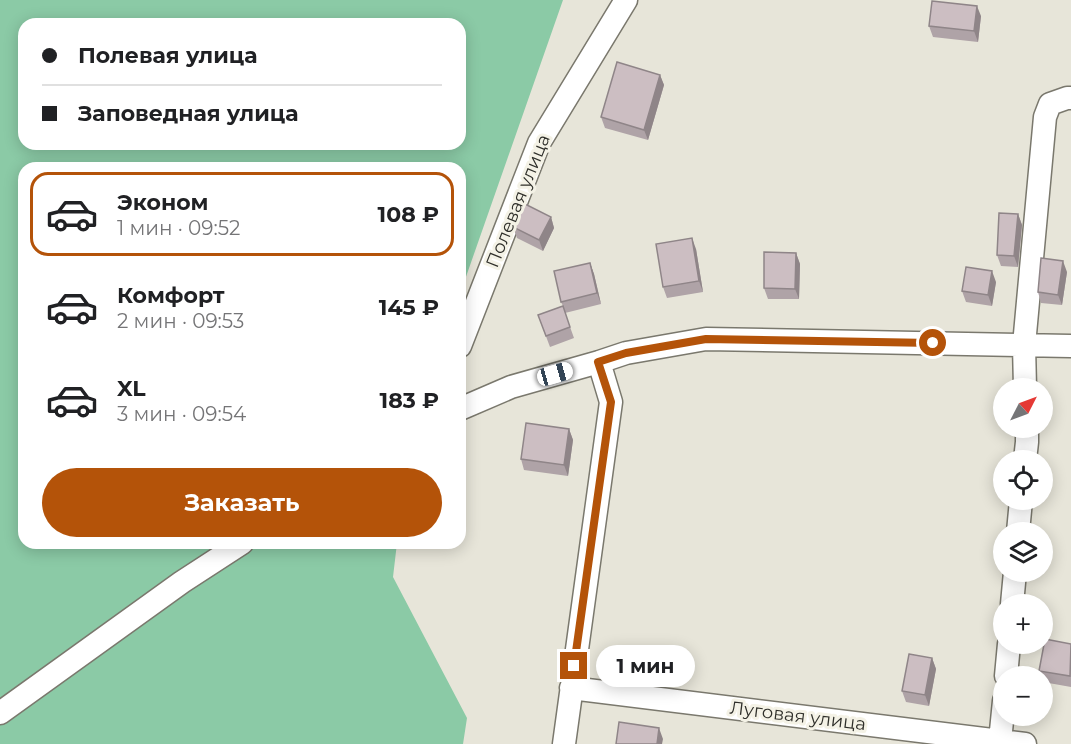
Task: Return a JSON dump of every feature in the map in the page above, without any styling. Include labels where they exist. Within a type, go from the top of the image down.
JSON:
[{"type":"street","name":"Полевая улица","points":[[466,331],[539,143],[626,0]]},
{"type":"street","points":[[1025,378],[1024,345],[1032,241],[1045,117],[1050,104],[1071,98]]},
{"type":"street","points":[[466,406],[511,387],[626,353],[706,339],[1071,346]]},
{"type":"street","points":[[564,744],[611,402],[598,362]]},
{"type":"street","points":[[0,713],[182,582],[233,549]]},
{"type":"street","name":"Луговая улица","points":[[571,688],[1025,744]]},
{"type":"street","points":[[1000,741],[1002,726]]},
{"type":"green space","points":[[0,0],[563,0],[466,277],[466,162],[18,162],[18,549],[396,549],[393,577],[467,718],[463,744],[0,744]]},
{"type":"building","points":[[932,1],[977,6],[974,31],[929,26]]},
{"type":"building","points":[[617,62],[660,75],[644,130],[601,117]]},
{"type":"building","points":[[523,203],[551,217],[539,240],[513,227]]},
{"type":"building","points":[[999,213],[1018,214],[1014,256],[997,255]]},
{"type":"building","points":[[692,238],[699,281],[663,287],[656,244]]},
{"type":"building","points":[[764,252],[796,253],[795,289],[764,288]]},
{"type":"building","points":[[1041,258],[1063,261],[1058,295],[1038,292]]},
{"type":"building","points":[[590,263],[597,293],[561,302],[554,271]]},
{"type":"building","points":[[966,267],[992,271],[988,295],[962,291]]},
{"type":"building","points":[[563,306],[570,327],[546,336],[538,315]]},
{"type":"building","points":[[526,423],[569,429],[564,465],[521,459]]},
{"type":"building","points":[[1053,641],[1071,644],[1070,676],[1053,673],[1053,666],[1040,666],[1042,654],[1053,654]]},
{"type":"building","points":[[909,654],[932,658],[925,695],[902,691]]},
{"type":"building","points":[[619,722],[659,728],[657,744],[616,744]]},
{"type":"route","points":[[574,666],[611,402],[598,362],[626,353],[706,339],[933,343]]}]
